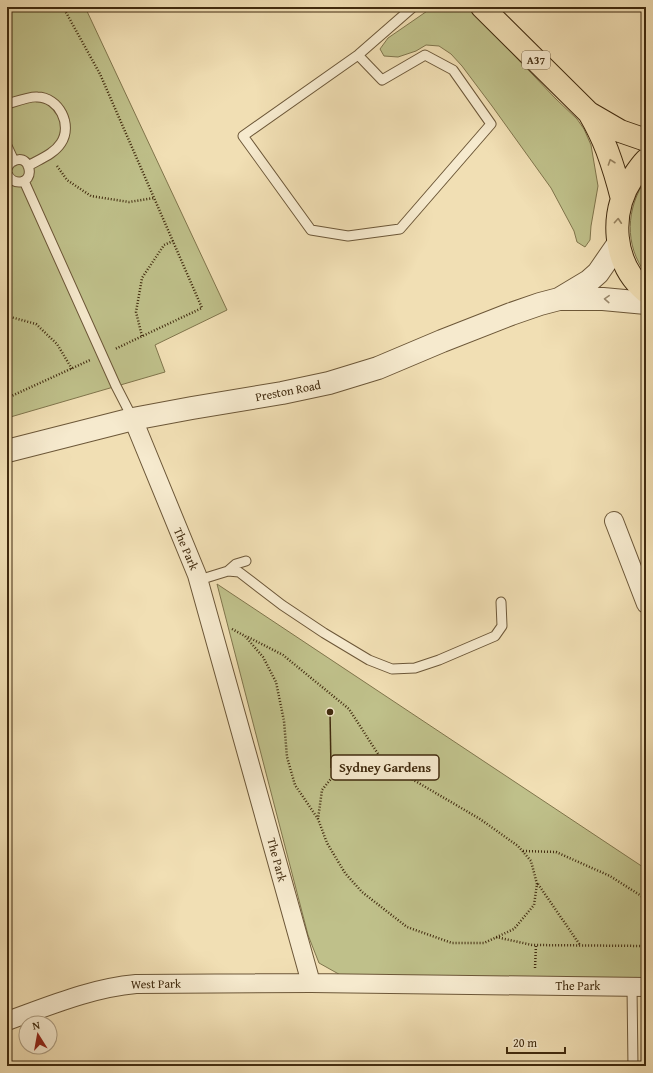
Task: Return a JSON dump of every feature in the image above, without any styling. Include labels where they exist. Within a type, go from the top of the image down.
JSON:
[{"type":"highway","name":"A37","points":[[482,7],[589,113],[620,131],[646,140]]},
{"type":"highway","name":"A37","points":[[589,113],[607,150],[622,199]]},
{"type":"highway","name":"A37","points":[[646,160],[629,183],[622,199],[617,219],[618,244],[622,259],[628,271],[646,292]]},
{"type":"street","name":"Preston Road","points":[[7,451],[133,419],[282,393],[329,383],[378,368],[511,314],[559,298],[590,281],[598,273],[618,244]]},
{"type":"street","name":"Preston Road","points":[[559,298],[603,299],[646,303]]},
{"type":"street","name":"The Park","points":[[133,419],[199,580],[311,983],[639,987]]},
{"type":"street","points":[[614,521],[646,604]]},
{"type":"street","name":"West Park","points":[[7,1021],[91,992],[118,986],[136,984],[311,983]]},
{"type":"lane","points":[[358,55],[382,80],[425,55],[453,70],[491,124],[400,229],[348,236],[311,230],[243,136],[358,55],[413,7]]},
{"type":"lane","points":[[7,104],[37,96],[47,99],[55,104],[62,112],[65,122],[65,132],[62,141],[56,149],[48,155],[28,166]]},
{"type":"lane","points":[[7,146],[14,161]]},
{"type":"lane","points":[[23,160],[28,166],[29,174],[24,181],[15,182],[11,180],[7,173],[9,164],[14,161],[23,160]]},
{"type":"lane","points":[[24,181],[116,386],[133,419]]},
{"type":"lane","points":[[228,571],[236,564],[246,561]]},
{"type":"lane","points":[[199,580],[228,571],[239,572],[282,605],[324,633],[369,660],[392,669],[415,668],[439,660],[495,636],[502,626],[502,602]]},
{"type":"lane","points":[[633,1066],[639,987]]},
{"type":"path","points":[[7,398],[202,308],[100,74],[63,7]]},
{"type":"path","points":[[48,155],[67,180],[91,196],[129,202],[154,198]]},
{"type":"path","points":[[142,336],[136,312],[142,278],[164,245],[172,241]]},
{"type":"path","points":[[7,316],[36,324],[57,344],[72,369]]},
{"type":"path","points":[[210,618],[282,655],[349,709],[380,757],[405,775],[480,819],[518,846],[531,861],[537,884],[580,945]]},
{"type":"path","points":[[245,636],[264,657],[276,682],[284,721],[287,757],[295,785],[318,819],[327,843],[346,873],[362,892],[407,927],[452,943],[484,943],[514,929],[534,905],[537,884]]},
{"type":"path","points":[[318,819],[322,790],[342,765],[362,757],[380,757]]},
{"type":"path","points":[[522,851],[556,852],[610,876],[646,899]]},
{"type":"path","points":[[496,937],[532,945],[646,946]]},
{"type":"green space","points":[[7,7],[85,7],[227,310],[155,345],[165,372],[7,418]]},
{"type":"green space","points":[[433,7],[468,7],[577,119],[584,129],[591,145],[598,186],[590,240],[585,247],[577,242],[574,231],[551,188],[492,106],[462,66],[451,54],[439,46],[426,45],[416,51],[398,57],[384,56],[380,49],[388,38]]},
{"type":"green space","points":[[646,179],[646,274],[634,251],[630,226],[634,202]]},
{"type":"green space","points":[[217,584],[646,869],[646,980],[344,977],[319,963],[308,935]]},
{"type":"place","name":"Sydney Gardens","points":[[330,712]]}]
